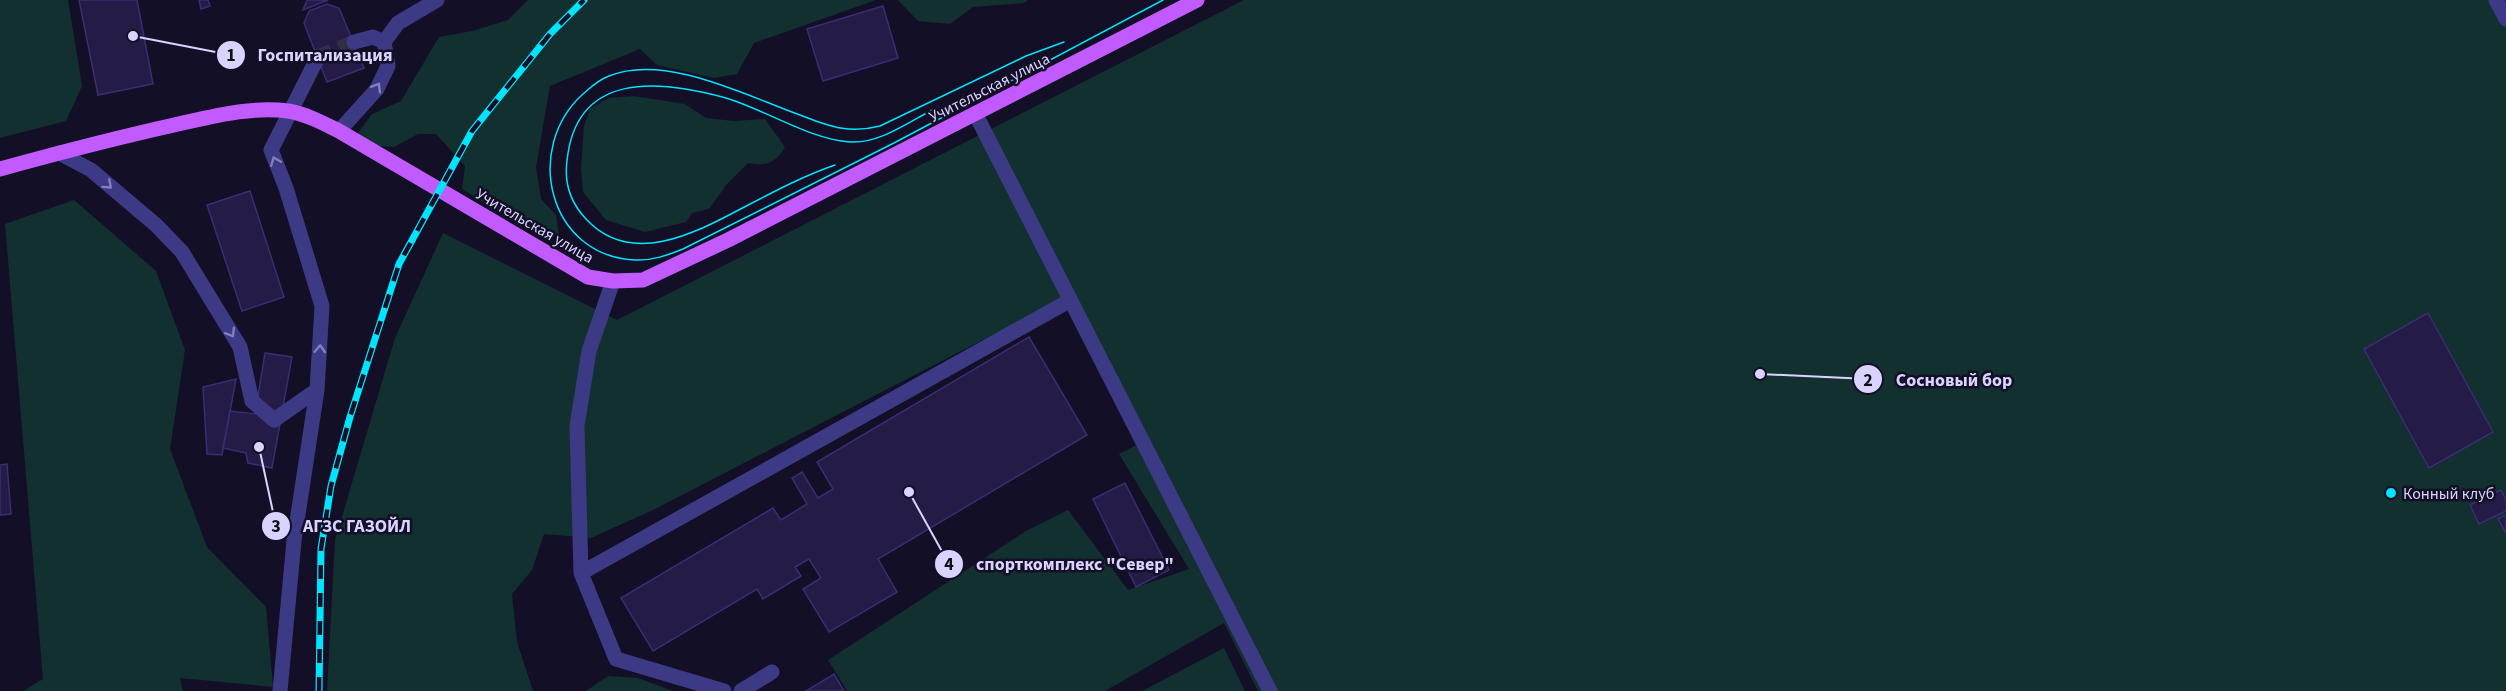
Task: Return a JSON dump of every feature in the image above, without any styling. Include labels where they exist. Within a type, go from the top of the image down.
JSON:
[{"type":"main road","name":"Учительская улица","points":[[0,169],[217,116],[255,110],[289,111],[339,131],[588,277],[613,281],[643,280],[728,240],[976,115],[1197,0]]},
{"type":"lane","points":[[339,131],[377,89],[388,66],[384,42],[398,23],[437,0]]},
{"type":"lane","points":[[2496,0],[2506,19]]},
{"type":"lane","points":[[354,42],[373,37],[384,42]]},
{"type":"lane","points":[[280,691],[294,541],[317,390],[322,306],[286,188],[271,150],[318,57]]},
{"type":"lane","points":[[976,115],[1270,691]]},
{"type":"lane","points":[[59,153],[91,170],[156,225],[182,252],[240,347],[252,401],[274,420],[317,390]]},
{"type":"lane","points":[[613,281],[590,351],[577,426],[581,573],[616,660],[724,691]]},
{"type":"lane","points":[[581,573],[1069,301]]},
{"type":"lane","points":[[741,691],[772,672]]},
{"type":"green space","points":[[0,0],[68,0],[82,86],[66,121],[0,138]]},
{"type":"green space","points":[[528,0],[876,0],[754,43],[737,74],[714,78],[657,65],[640,49],[550,86],[536,167],[541,199],[556,215],[559,236],[535,233],[462,189],[465,166],[436,134],[418,134],[394,147],[366,145],[358,133],[372,114],[401,101],[439,37],[472,31],[508,20]]},
{"type":"green space","points":[[898,0],[1028,0],[1024,3],[973,7],[950,24],[918,21]]},
{"type":"green space","points":[[1244,0],[2506,0],[2506,691],[1258,691],[1224,623],[1105,691],[847,691],[828,660],[1026,531],[1068,510],[1128,590],[1189,569],[1119,454],[1136,445],[1074,311],[1062,299],[655,509],[591,538],[544,534],[532,570],[512,594],[517,642],[533,691],[327,691],[335,540],[395,338],[443,233],[617,320]]},
{"type":"green space","points":[[634,96],[685,104],[706,118],[734,121],[765,119],[785,147],[778,157],[770,162],[748,163],[727,184],[709,209],[692,213],[686,222],[645,232],[606,220],[583,192],[581,167],[584,126],[590,109],[608,98]]},
{"type":"green space","points":[[74,200],[156,271],[185,350],[170,449],[207,547],[266,607],[273,687],[180,678],[183,691],[23,691],[43,679],[5,224]]},
{"type":"green space","points":[[1224,648],[1245,691],[1142,691]]},
{"type":"green space","points":[[608,676],[638,678],[673,691],[586,691]]},
{"type":"building","points":[[79,0],[137,0],[153,84],[98,95]]},
{"type":"building","points":[[199,0],[208,0],[210,6],[201,9]]},
{"type":"building","points":[[307,0],[328,0],[303,10]]},
{"type":"building","points":[[327,4],[339,8],[364,68],[327,82],[304,23],[309,11]]},
{"type":"building","points":[[883,6],[898,58],[823,81],[807,29]]},
{"type":"building","points":[[250,191],[284,297],[242,311],[207,205]]},
{"type":"building","points":[[2428,313],[2493,432],[2429,468],[2364,349]]},
{"type":"building","points":[[1029,337],[1087,435],[878,559],[897,592],[829,632],[803,589],[821,578],[809,559],[795,567],[801,576],[763,599],[757,589],[653,651],[621,598],[773,508],[781,520],[807,504],[792,478],[802,472],[818,498],[833,489],[817,462]]},
{"type":"building","points":[[265,353],[292,357],[272,468],[248,463],[246,453],[223,448],[230,411],[255,414]]},
{"type":"building","points":[[236,379],[222,455],[207,454],[203,387]]},
{"type":"building","points":[[7,464],[11,514],[0,515],[0,465]]},
{"type":"building","points":[[1125,483],[1169,570],[1136,587],[1093,499]]},
{"type":"building","points":[[2501,490],[2506,500],[2506,511],[2479,524],[2470,505]]},
{"type":"building","points":[[2506,515],[2506,533],[2498,519]]},
{"type":"building","points":[[834,674],[844,691],[806,691]]},
{"type":"tunnel","points":[[318,57],[354,42]]},
{"type":"tram line","points":[[1064,42],[1026,56],[880,126],[856,129],[825,124],[726,86],[677,73],[630,70],[609,76],[583,94],[564,116],[554,142],[550,169],[554,196],[564,220],[582,240],[605,254],[635,260],[648,260],[666,255],[683,249],[894,143],[1163,0]]},
{"type":"tram line","points":[[835,165],[793,182],[691,233],[669,240],[647,243],[625,242],[605,234],[586,219],[576,206],[570,192],[566,169],[574,131],[586,110],[604,96],[625,89],[649,86],[675,87],[701,92],[741,103],[819,136],[850,142],[861,142],[883,136],[934,109]]},
{"type":"railway","points":[[319,691],[321,549],[331,486],[350,417],[399,264],[472,131],[550,34],[584,0]]},
{"type":"place","name":"Госпитализация","points":[[133,36]]},
{"type":"place","name":"Сосновый бор","points":[[1760,374]]},
{"type":"place","name":"АГЗС ГАЗОЙЛ","points":[[259,447]]},
{"type":"place","name":"спорткомплекс \"Север\"","points":[[909,492]]},
{"type":"place","name":"Конный клуб","points":[[2391,493]]}]
